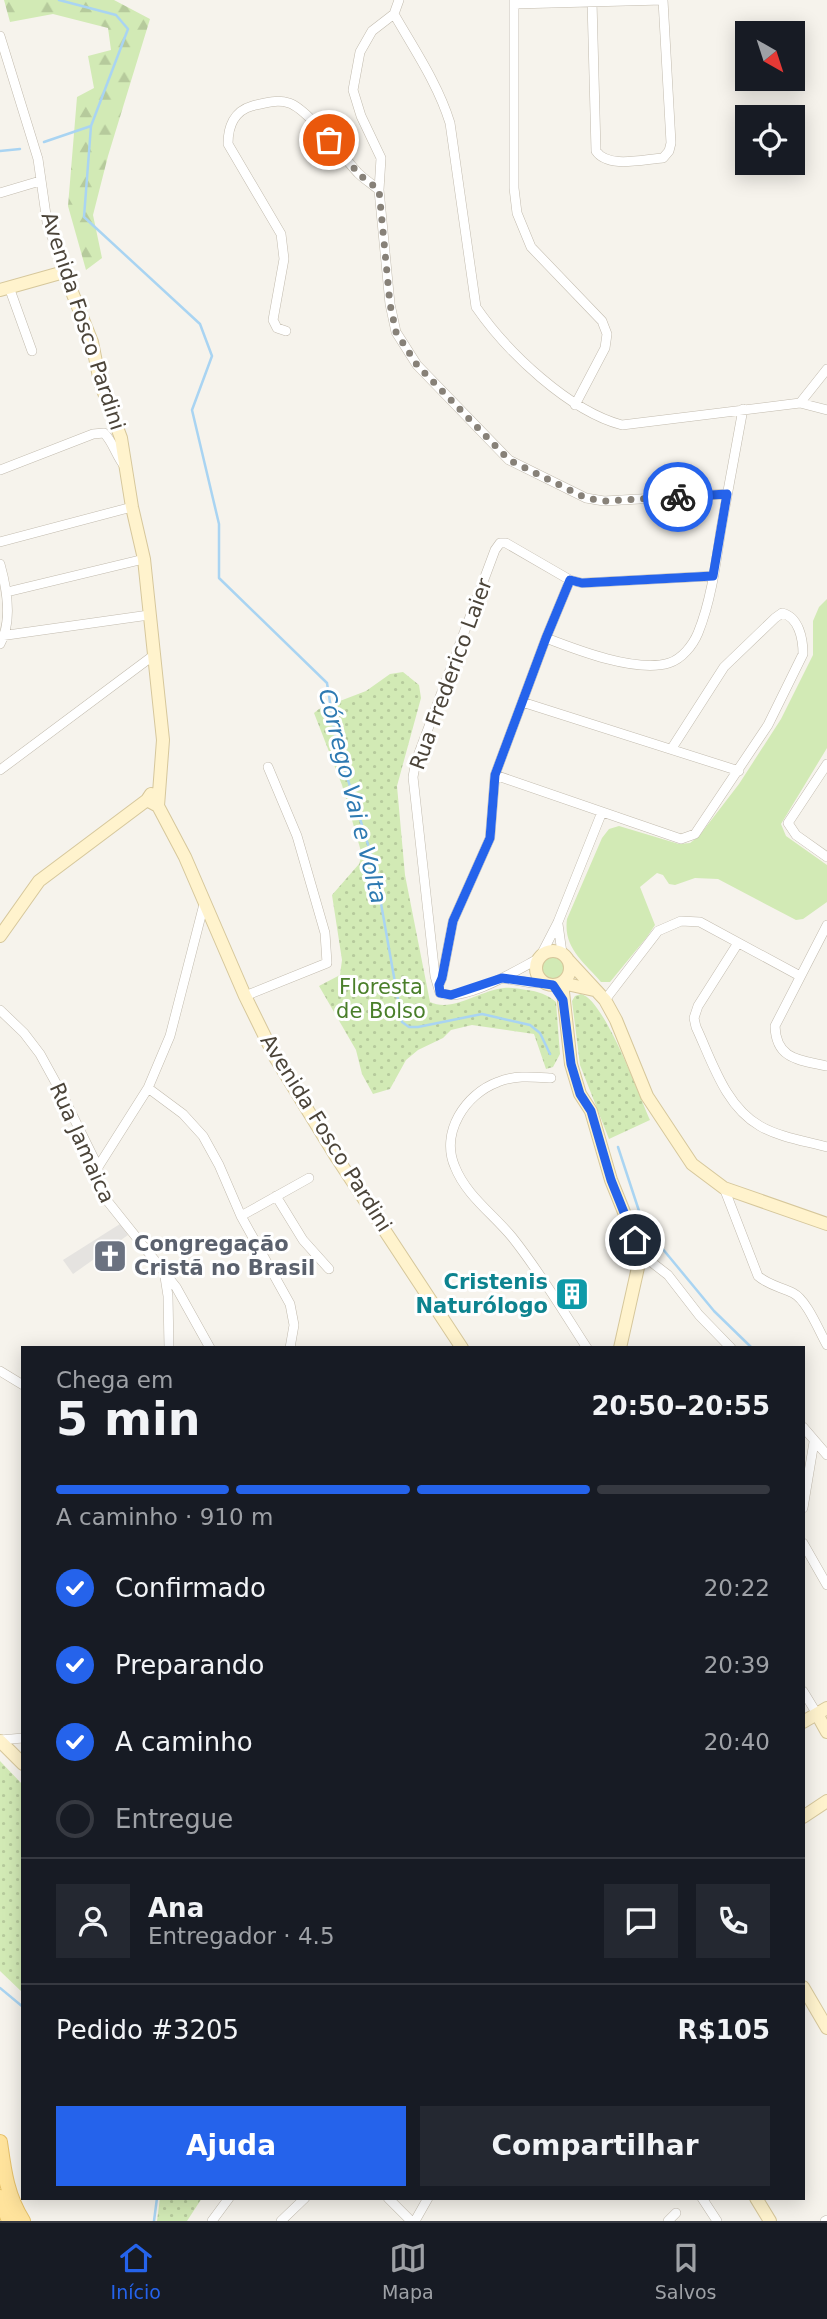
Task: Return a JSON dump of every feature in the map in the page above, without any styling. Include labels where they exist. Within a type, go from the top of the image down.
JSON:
[{"type":"main road","points":[[0,2142],[5,2182],[13,2205],[23,2221]]},
{"type":"main road","points":[[0,2197],[9,2221]]},
{"type":"street","points":[[399,0],[394,14],[372,32],[360,52],[352,90],[381,158],[379,190],[390,304],[396,332],[417,365],[509,460],[586,498],[604,501],[727,494]]},
{"type":"street","points":[[575,405],[605,348],[607,334],[602,321],[531,247],[517,213],[514,188],[515,2],[663,0],[671,143],[663,158],[608,162],[596,151],[592,1]]},
{"type":"street","points":[[394,14],[430,76],[450,123],[477,307],[489,326],[550,386],[575,405],[607,421],[622,425],[800,403],[827,410]]},
{"type":"street","name":"Avenida Fosco Pardini","points":[[0,36],[38,159],[47,222],[92,342],[100,382],[121,438],[144,559],[163,740],[161,777],[153,803],[185,857],[275,1057],[457,1344]]},
{"type":"street","points":[[0,76],[12,74]]},
{"type":"street","points":[[286,331],[277,328],[273,320],[284,259],[281,234],[228,144],[233,117],[246,107],[270,101],[290,103],[313,122],[361,176],[379,190]]},
{"type":"street","points":[[0,193],[40,181]]},
{"type":"street","points":[[32,351],[5,289],[64,272]]},
{"type":"street","points":[[800,403],[827,369]]},
{"type":"street","points":[[546,638],[589,655],[646,665],[669,663],[680,658],[698,633],[713,576],[743,409]]},
{"type":"street","points":[[0,470],[93,434],[104,433],[109,438],[118,460],[126,468]]},
{"type":"street","points":[[0,542],[132,507]]},
{"type":"street","name":"Rua Frederico Laier","points":[[439,985],[435,976],[413,777],[416,761],[495,550],[500,543],[506,543],[570,580]]},
{"type":"street","points":[[8,592],[144,559]]},
{"type":"street","points":[[0,564],[8,592],[2,638],[149,615]]},
{"type":"street","points":[[713,576],[582,583],[570,580],[495,775],[490,838],[453,921],[439,985],[440,993],[451,995],[502,978],[551,950],[566,957],[605,1000],[647,1096],[692,1164],[724,1188],[827,1224]]},
{"type":"street","points":[[495,775],[681,839],[688,838],[695,834],[768,725],[803,654],[803,644],[796,622],[789,615],[782,613],[775,618],[724,667],[672,748]]},
{"type":"street","points":[[0,770],[154,655]]},
{"type":"street","points":[[522,702],[739,771]]},
{"type":"street","points":[[827,764],[788,823],[796,835],[827,857]]},
{"type":"street","points":[[246,996],[327,963],[325,933],[297,836],[268,767]]},
{"type":"street","points":[[0,936],[39,881],[65,859],[153,803]]},
{"type":"street","points":[[602,812],[536,969],[553,984],[563,1000],[571,1064],[580,1094],[591,1111],[611,1180],[641,1254],[668,1275],[699,1315],[729,1346]]},
{"type":"street","points":[[98,1167],[148,1088],[170,1036],[204,904]]},
{"type":"street","points":[[605,1000],[657,931],[681,921],[699,922],[800,976]]},
{"type":"street","points":[[553,984],[569,976],[558,922]]},
{"type":"street","points":[[827,925],[775,1026],[775,1035],[782,1051],[789,1057],[827,1066]]},
{"type":"street","points":[[738,943],[698,1006],[694,1018],[696,1027],[726,1092],[744,1114],[769,1130],[827,1147]]},
{"type":"street","points":[[502,978],[594,990]]},
{"type":"street","name":"Rua Jamaica","points":[[0,1010],[24,1033],[40,1054],[98,1167],[99,1184],[108,1204],[176,1287],[209,1346]]},
{"type":"street","points":[[551,1078],[518,1077],[499,1081],[483,1089],[471,1099],[454,1126],[450,1139],[451,1153],[463,1183],[512,1238],[586,1346]]},
{"type":"street","points":[[148,1088],[183,1114],[203,1136],[241,1216],[290,1304],[294,1325],[290,1346]]},
{"type":"street","points":[[241,1216],[309,1178]]},
{"type":"street","points":[[724,1188],[758,1276],[765,1282],[796,1294],[827,1345]]},
{"type":"street","points":[[276,1196],[303,1240],[329,1269]]},
{"type":"street","points":[[620,1346],[641,1254]]},
{"type":"street","points":[[164,1275],[168,1296],[169,1346]]},
{"type":"street","points":[[0,1371],[21,1384]]},
{"type":"street","points":[[805,1430],[827,1455]]},
{"type":"street","points":[[805,1496],[814,1442]]},
{"type":"street","points":[[805,1546],[827,1585]]},
{"type":"street","points":[[805,1693],[822,1711],[827,1732]]},
{"type":"street","points":[[805,1720],[822,1711]]},
{"type":"street","points":[[0,1741],[21,1738]]},
{"type":"street","points":[[0,1741],[21,1762]]},
{"type":"street","points":[[805,1815],[827,1801]]},
{"type":"street","points":[[805,1990],[827,2028]]},
{"type":"street","points":[[212,2221],[228,2200]]},
{"type":"street","points":[[281,2221],[303,2200]]},
{"type":"street","points":[[390,2200],[413,2221],[427,2200]]},
{"type":"street","points":[[703,2200],[716,2221]]},
{"type":"street","points":[[757,2200],[770,2221]]},
{"type":"street","points":[[398,2221],[399,2209]]},
{"type":"street","points":[[668,2221],[676,2213]]},
{"type":"green space","points":[[4,0],[114,0],[150,19],[93,215],[102,258],[86,270],[68,206],[77,97],[94,88],[88,56],[111,50],[108,28],[53,14],[10,22]]},
{"type":"green space","points":[[827,599],[827,748],[781,824],[786,836],[827,865],[827,902],[803,919],[796,920],[718,879],[695,878],[675,885],[669,884],[663,875],[657,873],[640,887],[655,925],[610,982],[601,982],[576,954],[568,938],[567,919],[602,838],[609,829],[619,826],[679,844],[690,843],[699,836],[739,784],[781,719],[813,655],[813,621],[819,607]]},
{"type":"green space","name":"Floresta de Bolso","points":[[403,672],[419,685],[421,698],[397,786],[405,875],[430,1002],[448,1005],[507,988],[543,994],[556,1002],[560,1054],[553,1067],[546,1069],[534,1034],[472,1025],[451,1030],[443,1038],[418,1050],[406,1060],[390,1089],[373,1094],[362,1074],[356,1050],[319,986],[340,975],[342,960],[332,895],[359,864],[362,855],[342,785],[314,713],[366,691],[390,674]]},
{"type":"green space","points":[[553,955],[562,959],[566,968],[562,977],[553,981],[544,977],[540,968],[544,959]]},
{"type":"green space","points":[[581,994],[600,1012],[610,1029],[650,1120],[609,1139],[580,1065],[572,1001],[575,996]]},
{"type":"green space","points":[[0,1761],[21,1783],[21,1991],[0,1971]]},
{"type":"green space","points":[[160,2200],[201,2200],[187,2221],[157,2221]]},
{"type":"shaded area","points":[[120,1224],[128,1235],[73,1274],[63,1260]]},
{"type":"waterway","name":"Córrego Vai e Volta","points":[[59,0],[116,15],[128,29],[91,126],[84,217],[200,324],[212,356],[192,410],[219,524],[219,578],[327,683],[336,741],[374,864],[402,1022],[409,1027],[418,1027],[482,1014],[530,1025],[540,1033],[550,1054]]},
{"type":"waterway","name":"Córrego Vai e Volta","points":[[44,142],[91,126]]},
{"type":"waterway","name":"Córrego Vai e Volta","points":[[0,151],[20,149]]},
{"type":"waterway","points":[[618,1147],[640,1214],[652,1236],[714,1311],[750,1346]]},
{"type":"waterway","points":[[0,1988],[21,2005]]},
{"type":"waterway","points":[[154,2221],[157,2200]]},
{"type":"way so far","points":[[329,140],[361,176],[379,190],[390,304],[396,332],[406,350],[417,365],[509,460],[586,498],[604,501],[678,497]]},
{"type":"place","name":"Congregação Cristã no Brasil","points":[[110,1256]]},
{"type":"place","name":"Cristenis Naturólogo","points":[[572,1294]]},
{"type":"route","points":[[635,1240],[611,1180],[591,1111],[580,1094],[571,1064],[563,1000],[553,985],[502,978],[469,991],[444,995],[440,993],[439,985],[453,921],[490,838],[495,775],[570,580],[582,583],[713,576],[727,494],[678,497]]}]
